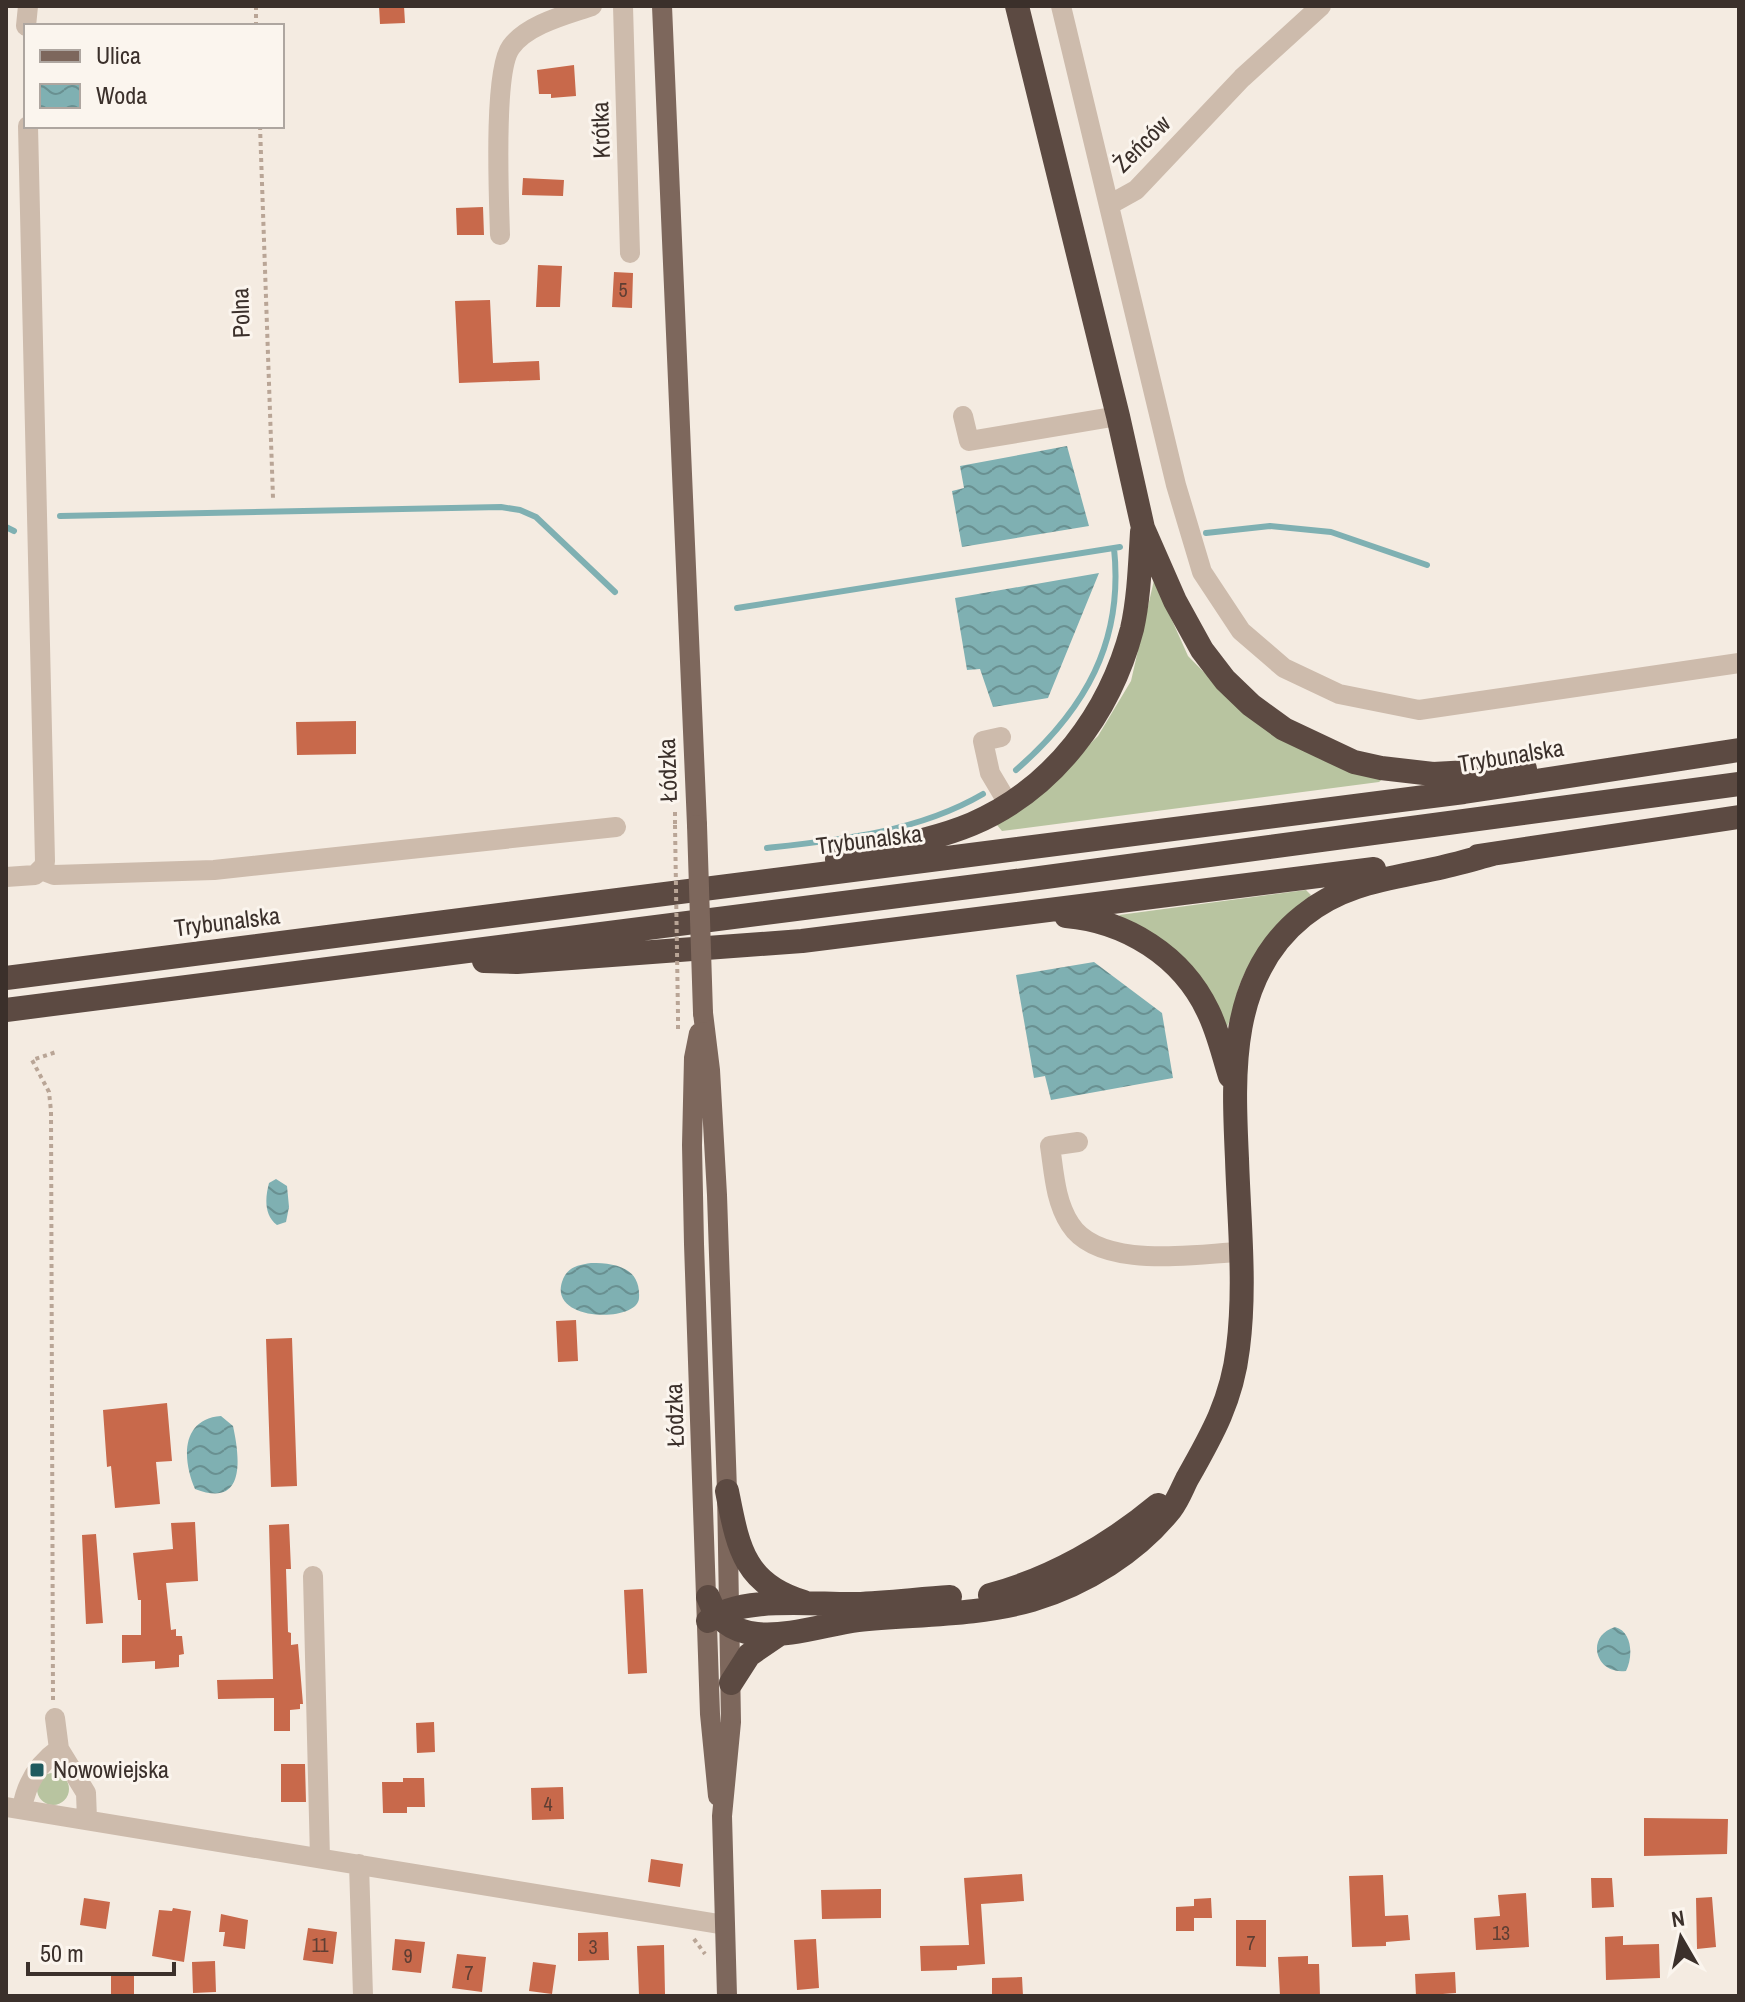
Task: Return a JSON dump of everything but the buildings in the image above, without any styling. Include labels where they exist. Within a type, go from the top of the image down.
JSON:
[{"type":"highway","points":[[1017,6],[1143,528],[1175,601],[1202,650],[1225,680],[1251,705],[1284,729],[1354,762],[1433,774],[1518,769],[1590,772]]},
{"type":"highway","points":[[722,887],[941,835],[1009,805],[1037,784],[1086,731],[1103,706],[1120,669],[1132,625],[1143,528]]},
{"type":"highway","name":"Trybunalska","points":[[6,978],[1448,794],[1739,750]]},
{"type":"highway","points":[[6,1010],[1453,824],[1739,784]]},
{"type":"highway","points":[[410,959],[517,962],[802,941],[1493,854],[1739,817]]},
{"type":"highway","points":[[718,1614],[754,1634],[782,1633],[858,1620],[995,1609],[1066,1588],[1130,1550],[1174,1506],[1214,1434],[1231,1384],[1241,1322],[1234,1085],[1240,1028],[1250,988],[1264,959],[1299,919],[1326,900],[1356,885],[1493,854]]},
{"type":"highway","points":[[1016,914],[1078,917],[1098,922],[1128,932],[1160,951],[1184,974],[1209,1011],[1234,1085]]},
{"type":"highway","points":[[718,1614],[749,1606],[860,1604],[992,1595],[1069,1564],[1118,1535],[1187,1480]]},
{"type":"highway","points":[[727,1491],[738,1547],[752,1568],[777,1590],[796,1600],[814,1604]]},
{"type":"highway","points":[[731,1683],[749,1655],[782,1633]]},
{"type":"main road","name":"Łódzka","points":[[662,6],[703,1013],[710,1070],[717,1195],[727,1491],[718,1614],[713,1759],[722,1816],[727,1996]]},
{"type":"main road","name":"Łódzka","points":[[703,1013],[694,1058],[692,1145],[718,1614],[731,1683],[728,1767],[722,1816]]},
{"type":"street","points":[[500,235],[500,81],[509,49],[532,29],[592,6]]},
{"type":"street","name":"Krótka","points":[[623,6],[630,253]]},
{"type":"street","name":"Żeńców","points":[[1061,6],[1109,205],[1136,190],[1242,78],[1321,6]]},
{"type":"street","points":[[6,877],[29,876],[41,870],[45,861],[28,128]]},
{"type":"street","points":[[1109,205],[1176,485],[1202,572],[1241,631],[1284,668],[1339,694],[1419,710],[1739,663]]},
{"type":"street","points":[[963,416],[969,441],[1118,416]]},
{"type":"street","points":[[1001,737],[983,741],[990,773],[1009,805]]},
{"type":"street","points":[[41,870],[54,875],[214,870],[616,827]]},
{"type":"street","points":[[1078,1142],[1050,1146],[1057,1196],[1071,1226],[1092,1244],[1122,1254],[1155,1256],[1240,1252]]},
{"type":"street","points":[[313,1576],[320,1858]]},
{"type":"street","points":[[55,1718],[59,1749],[86,1793],[87,1819]]},
{"type":"street","points":[[59,1749],[30,1779],[14,1808],[725,1925]]},
{"type":"street","points":[[359,1864],[363,1996]]},
{"type":"path","name":"Polna","points":[[260,128],[273,498]]},
{"type":"path","points":[[675,825],[678,1015]]},
{"type":"path","points":[[55,1718],[52,1687],[51,1111],[49,1092],[32,1060],[56,1052]]},
{"type":"path","points":[[689,1918],[686,1932],[703,1949],[707,1962]]},
{"type":"green space","points":[[1154,580],[1188,656],[1247,716],[1320,759],[1385,777],[1379,782],[1002,831],[997,825],[1040,793],[1098,736],[1131,681]]},
{"type":"green space","points":[[1306,890],[1311,895],[1279,925],[1246,970],[1227,1027],[1119,915]]},
{"type":"green space","points":[[53,1773],[64,1778],[69,1789],[64,1800],[53,1805],[42,1800],[37,1789],[42,1778]]},
{"type":"water","points":[[1067,446],[1089,526],[962,547],[952,491],[964,488],[960,466]]},
{"type":"water","points":[[1099,573],[1048,698],[993,707],[980,669],[967,670],[955,598]]},
{"type":"water","points":[[1094,962],[1162,1013],[1173,1078],[1051,1100],[1045,1076],[1034,1078],[1016,975]]},
{"type":"water","points":[[276,1179],[287,1186],[289,1207],[286,1222],[277,1225],[270,1216],[266,1200],[269,1183]]},
{"type":"water","points":[[591,1263],[617,1266],[631,1273],[638,1288],[639,1298],[635,1306],[625,1312],[595,1314],[568,1305],[562,1295],[566,1273]]},
{"type":"water","points":[[221,1416],[233,1426],[238,1465],[231,1486],[223,1492],[212,1493],[195,1489],[188,1465],[188,1442],[198,1424]]},
{"type":"water","points":[[1615,1627],[1625,1634],[1630,1646],[1626,1671],[1607,1667],[1598,1654],[1600,1638]]},
{"type":"waterway","points":[[60,516],[501,507],[536,517],[615,592]]},
{"type":"waterway","points":[[1206,533],[1270,526],[1331,532],[1427,565]]},
{"type":"waterway","points":[[6,527],[14,531]]},
{"type":"waterway","points":[[737,608],[1120,547]]},
{"type":"waterway","points":[[1016,770],[1062,723],[1095,672],[1113,614],[1114,548]]},
{"type":"waterway","points":[[767,848],[905,826],[958,807],[983,794]]},
{"type":"place","name":"Nowowiejska","points":[[37,1770]]}]
